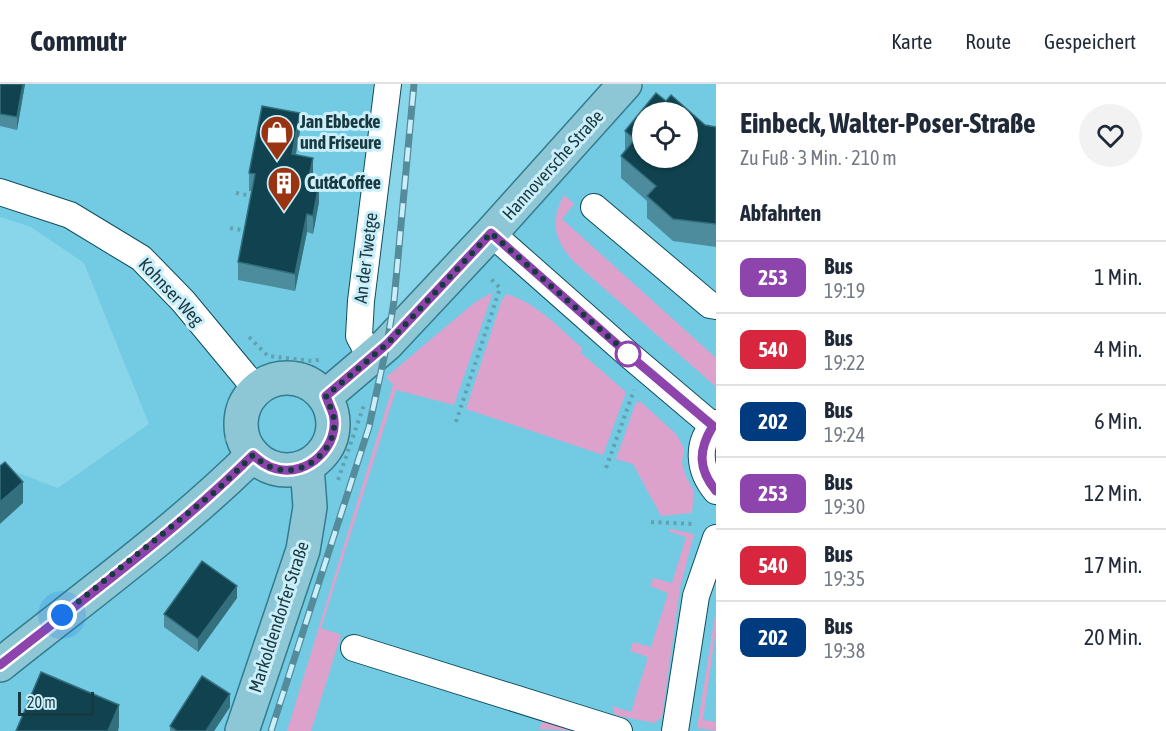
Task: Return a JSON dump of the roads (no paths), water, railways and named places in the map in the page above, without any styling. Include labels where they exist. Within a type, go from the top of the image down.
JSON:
[{"type":"main road","name":"Hannoversche Straße","points":[[349,377],[387,344],[625,84]]},
{"type":"main road","points":[[0,665],[217,490],[244,441],[240,425],[243,408],[251,394],[263,383],[279,377],[297,377],[313,384],[349,377]]},
{"type":"main road","points":[[239,450],[264,465],[278,470],[293,470],[307,466],[323,454],[332,436],[333,415],[349,377]]},
{"type":"main road","name":"Markoldendorfer Straße","points":[[242,731],[303,550],[310,507],[307,466]]},
{"type":"street","name":"An der Twetge","points":[[349,377],[359,336],[361,301],[388,84]]},
{"type":"street","name":"Kohnser Weg","points":[[0,192],[70,215],[141,258],[183,301],[256,389]]},
{"type":"street","points":[[594,207],[710,305],[716,306]]},
{"type":"street","points":[[491,233],[628,354],[714,425],[705,439],[701,453],[702,467],[708,481],[716,491]]},
{"type":"street","points":[[675,731],[696,596],[716,538]]},
{"type":"street","points":[[354,648],[619,731]]},
{"type":"railway","points":[[271,731],[369,427],[394,301],[414,84]]},
{"type":"place","name":"Jan Ebbecke und Friseure","points":[[277,161]]},
{"type":"place","name":"Cut&Coffee","points":[[284,212]]}]
